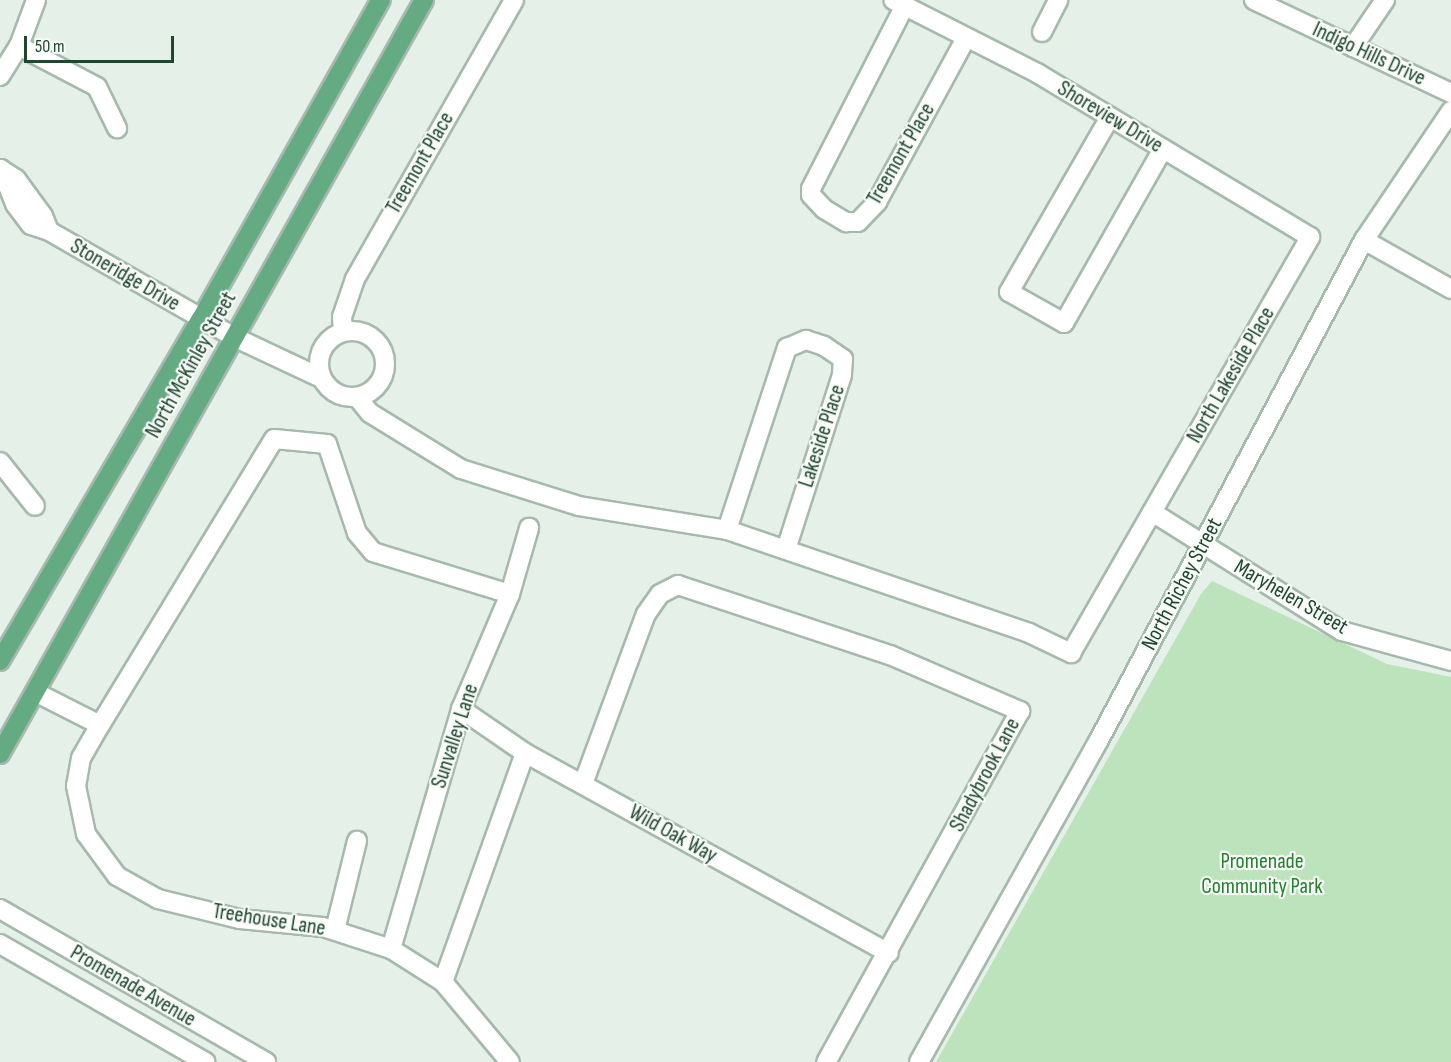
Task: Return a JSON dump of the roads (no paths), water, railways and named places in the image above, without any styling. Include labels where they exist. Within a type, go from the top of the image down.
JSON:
[{"type":"main road","name":"North McKinley Street","points":[[0,661],[201,319],[381,0]]},
{"type":"main road","name":"North McKinley Street","points":[[0,754],[424,0]]},
{"type":"street","points":[[0,76],[19,45],[36,0]]},
{"type":"street","name":"Treemont Place","points":[[343,332],[342,317],[354,279],[514,0]]},
{"type":"street","points":[[1042,32],[1058,0]]},
{"type":"street","name":"Indigo Hills Drive","points":[[1254,0],[1451,93]]},
{"type":"street","points":[[1353,47],[1385,0]]},
{"type":"street","name":"Treemont Place","points":[[898,3],[811,189],[811,195],[824,209],[846,222],[858,222],[878,202],[966,38]]},
{"type":"street","name":"Shoreview Drive","points":[[898,3],[1037,73],[1310,237]]},
{"type":"street","points":[[19,45],[97,87],[117,128]]},
{"type":"street","name":"North Richey Street","points":[[919,1062],[1099,740],[1364,240],[1451,111]]},
{"type":"street","points":[[1110,117],[1008,292],[1064,322],[1163,149]]},
{"type":"street","name":"Stoneridge Drive","points":[[0,169],[4,184],[31,225],[48,231],[201,319]]},
{"type":"street","name":"North Lakeside Place","points":[[786,549],[1029,633],[1071,652],[1310,237]]},
{"type":"street","points":[[1364,240],[1451,289]]},
{"type":"street","points":[[201,319],[321,378],[336,394],[357,397],[375,388],[381,379],[384,359],[375,340],[365,334],[343,332],[332,337],[320,355],[321,378]]},
{"type":"street","name":"Lakeside Place","points":[[727,530],[787,348],[806,340],[824,346],[843,360],[842,375],[786,549]]},
{"type":"street","points":[[357,397],[370,413],[461,469],[579,506],[727,530],[786,549]]},
{"type":"street","name":"Treehouse Lane","points":[[500,1057],[443,982],[391,949],[335,930],[240,919],[158,899],[117,876],[86,834],[78,807],[76,786],[81,758],[274,439],[327,444],[357,533],[373,552],[510,594]]},
{"type":"street","points":[[0,462],[35,506]]},
{"type":"street","points":[[1152,512],[1203,545]]},
{"type":"street","name":"Sunvalley Lane","points":[[391,949],[460,709],[510,594],[529,528]]},
{"type":"street","name":"Maryhelen Street","points":[[1203,545],[1342,631],[1451,661]]},
{"type":"street","name":"Shadybrook Lane","points":[[583,784],[646,614],[660,594],[678,585],[890,655],[1020,711],[889,953],[826,1062]]},
{"type":"street","points":[[35,692],[100,725]]},
{"type":"street","name":"Wild Oak Way","points":[[460,709],[525,753],[889,953]]},
{"type":"street","points":[[443,982],[525,753]]},
{"type":"street","points":[[335,930],[357,841]]},
{"type":"street","name":"Promenade Avenue","points":[[0,909],[266,1062]]},
{"type":"street","name":"Promenade Avenue","points":[[0,944],[206,1062]]},
{"type":"park label","name":"Promenade Community Park","points":[[1262,874]]}]
